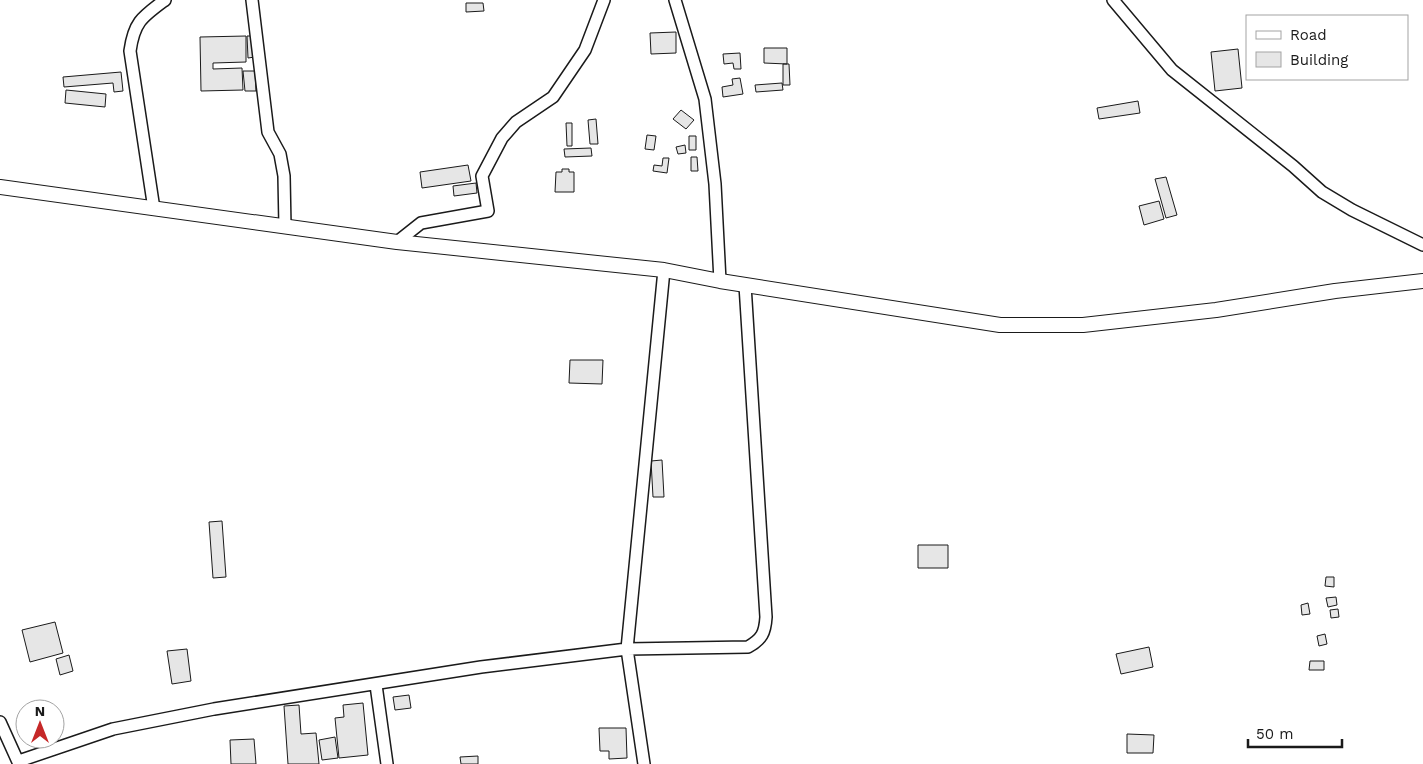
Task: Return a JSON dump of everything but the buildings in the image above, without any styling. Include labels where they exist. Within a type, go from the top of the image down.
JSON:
[{"type":"street","points":[[154,209],[130,51],[132,34],[141,18],[165,0]]},
{"type":"street","points":[[252,0],[268,132],[280,154],[284,176],[285,227]]},
{"type":"street","points":[[397,242],[421,223],[488,211],[482,176],[502,138],[516,122],[553,97],[585,50],[604,0]]},
{"type":"street","points":[[675,0],[705,99],[715,184],[720,281]]},
{"type":"street","points":[[1113,0],[1172,70],[1293,166],[1322,192],[1352,210],[1423,245]]},
{"type":"street","points":[[0,187],[397,242],[664,270],[720,281],[1000,325],[1083,325],[1216,310],[1335,291],[1423,281]]},
{"type":"street","points":[[644,764],[627,649],[664,270]]},
{"type":"street","points":[[0,722],[19,762],[113,728],[214,709],[481,668],[627,649],[748,647],[760,640],[766,630],[745,285]]},
{"type":"street","points":[[376,685],[387,764]]}]
